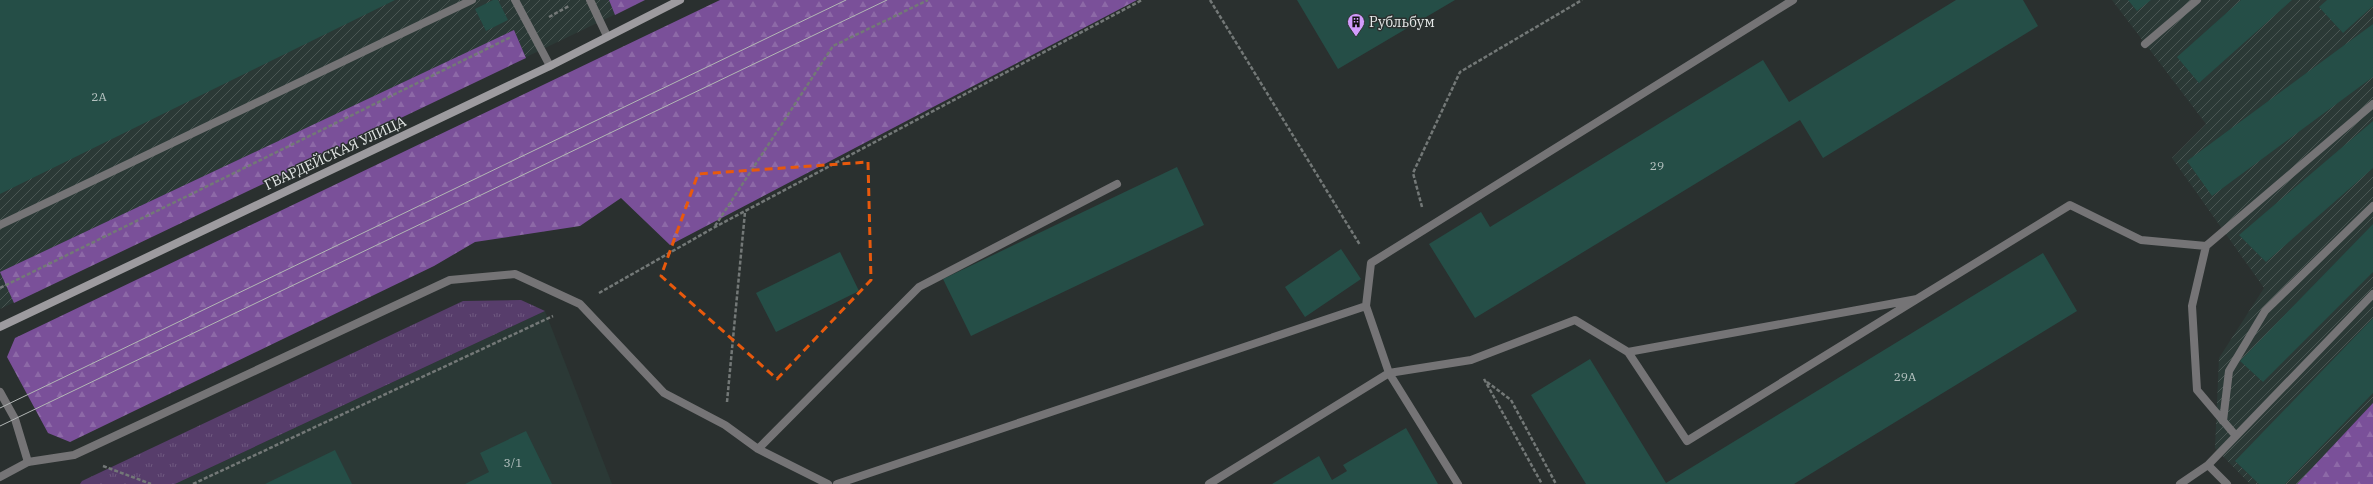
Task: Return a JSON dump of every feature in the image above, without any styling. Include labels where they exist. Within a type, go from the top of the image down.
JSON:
[{"type":"street","points":[[0,225],[472,0]]},
{"type":"street","points":[[515,0],[531,27],[550,66]]},
{"type":"street","points":[[590,0],[607,36]]},
{"type":"street","name":"ГВАРДЕЙСКАЯ УЛИЦА","points":[[0,327],[550,66],[680,0]]},
{"type":"street","points":[[1458,484],[1389,373],[1366,306],[1371,262],[1793,0]]},
{"type":"street","points":[[2145,44],[2197,0]]},
{"type":"street","points":[[2236,436],[2197,390],[2192,306],[2206,246],[2373,104]]},
{"type":"street","points":[[758,449],[919,287],[1117,184]]},
{"type":"street","points":[[1209,484],[1389,373],[1471,360],[1575,320],[1628,352],[1686,441],[2070,205],[2140,240],[2206,246]]},
{"type":"street","points":[[2223,421],[2229,371],[2265,311],[2373,206]]},
{"type":"street","points":[[0,477],[28,462],[74,455],[450,280],[515,274],[580,304],[664,393],[725,426],[758,449],[828,484]]},
{"type":"street","points":[[2180,484],[2208,465],[2373,294]]},
{"type":"street","points":[[1628,352],[1917,299]]},
{"type":"street","points":[[837,484],[1366,306]]},
{"type":"street","points":[[0,392],[15,419],[28,462]]},
{"type":"street","points":[[2208,465],[2227,484]]},
{"type":"path","points":[[715,227],[833,46],[928,0]]},
{"type":"path","points":[[193,484],[580,304],[715,227],[1142,0]]},
{"type":"path","points":[[1210,0],[1371,262]]},
{"type":"path","points":[[1428,228],[1413,173],[1460,72],[1582,0]]},
{"type":"path","points":[[0,288],[531,27],[574,3]]},
{"type":"path","points":[[725,426],[745,211]]},
{"type":"path","points":[[1471,360],[1485,380],[1542,484]]},
{"type":"path","points":[[1485,380],[1510,400],[1556,484]]},
{"type":"path","points":[[74,455],[151,484]]},
{"type":"highlighted area","points":[[868,162],[871,280],[777,379],[661,276],[698,174]]},
{"type":"shaded area","points":[[0,0],[645,0],[0,309]]},
{"type":"shaded area","points":[[2112,0],[2373,0],[2373,403],[2297,484],[2250,484],[2215,448],[2219,358],[2264,288],[2172,158],[2206,124]]},
{"type":"shaded area","points":[[545,311],[612,484],[175,484]]},
{"type":"green space","points":[[609,0],[645,0],[615,15]]},
{"type":"green space","points":[[720,0],[1137,0],[670,245],[621,198],[580,226],[475,242],[434,266],[70,442],[48,433],[7,357],[15,338]]},
{"type":"green space","points":[[514,30],[526,58],[14,303],[0,272]]},
{"type":"green space","points":[[521,300],[545,311],[175,484],[80,484],[82,481],[463,301]]},
{"type":"green space","points":[[2373,403],[2373,484],[2297,484]]},
{"type":"building","points":[[0,0],[395,0],[0,194]]},
{"type":"building","points":[[493,0],[498,0],[508,20],[486,31],[475,9]]},
{"type":"building","name":"Рубльбум","points":[[1297,0],[1455,0],[1338,69]]},
{"type":"building","points":[[1956,0],[2023,0],[2038,26],[1823,158],[1800,120],[1475,318],[1429,244],[1481,212],[1490,227],[1763,60],[1789,102]]},
{"type":"building","points":[[2128,0],[2151,0],[2137,11]]},
{"type":"building","points":[[2241,0],[2292,0],[2199,83],[2177,57]]},
{"type":"building","points":[[2327,0],[2373,0],[2373,6],[2343,33],[2319,7]]},
{"type":"building","points":[[2373,24],[2373,77],[2212,196],[2187,161]]},
{"type":"building","points":[[2373,121],[2373,168],[2266,262],[2239,235]]},
{"type":"building","points":[[1177,167],[1204,225],[971,336],[943,279]]},
{"type":"building","points":[[2373,224],[2373,272],[2263,382],[2240,361]]},
{"type":"building","points":[[1341,249],[1361,279],[1305,317],[1285,287]]},
{"type":"building","points":[[840,252],[859,291],[776,332],[756,293]]},
{"type":"building","points":[[2043,253],[2077,311],[1794,484],[1586,484],[1531,395],[1590,359],[1666,483]]},
{"type":"building","points":[[2373,318],[2373,393],[2285,484],[2259,484],[2235,461]]},
{"type":"building","points":[[1406,428],[1438,484],[1272,484],[1319,456],[1332,480],[1347,471],[1343,465]]},
{"type":"building","points":[[526,431],[552,484],[465,484],[489,472],[480,453]]},
{"type":"building","points":[[335,450],[352,484],[265,484]]},
{"type":"tram line","points":[[0,408],[846,0]]},
{"type":"tram line","points":[[0,426],[887,0]]},
{"type":"place","name":"Рубльбум","points":[[1356,37]]}]
